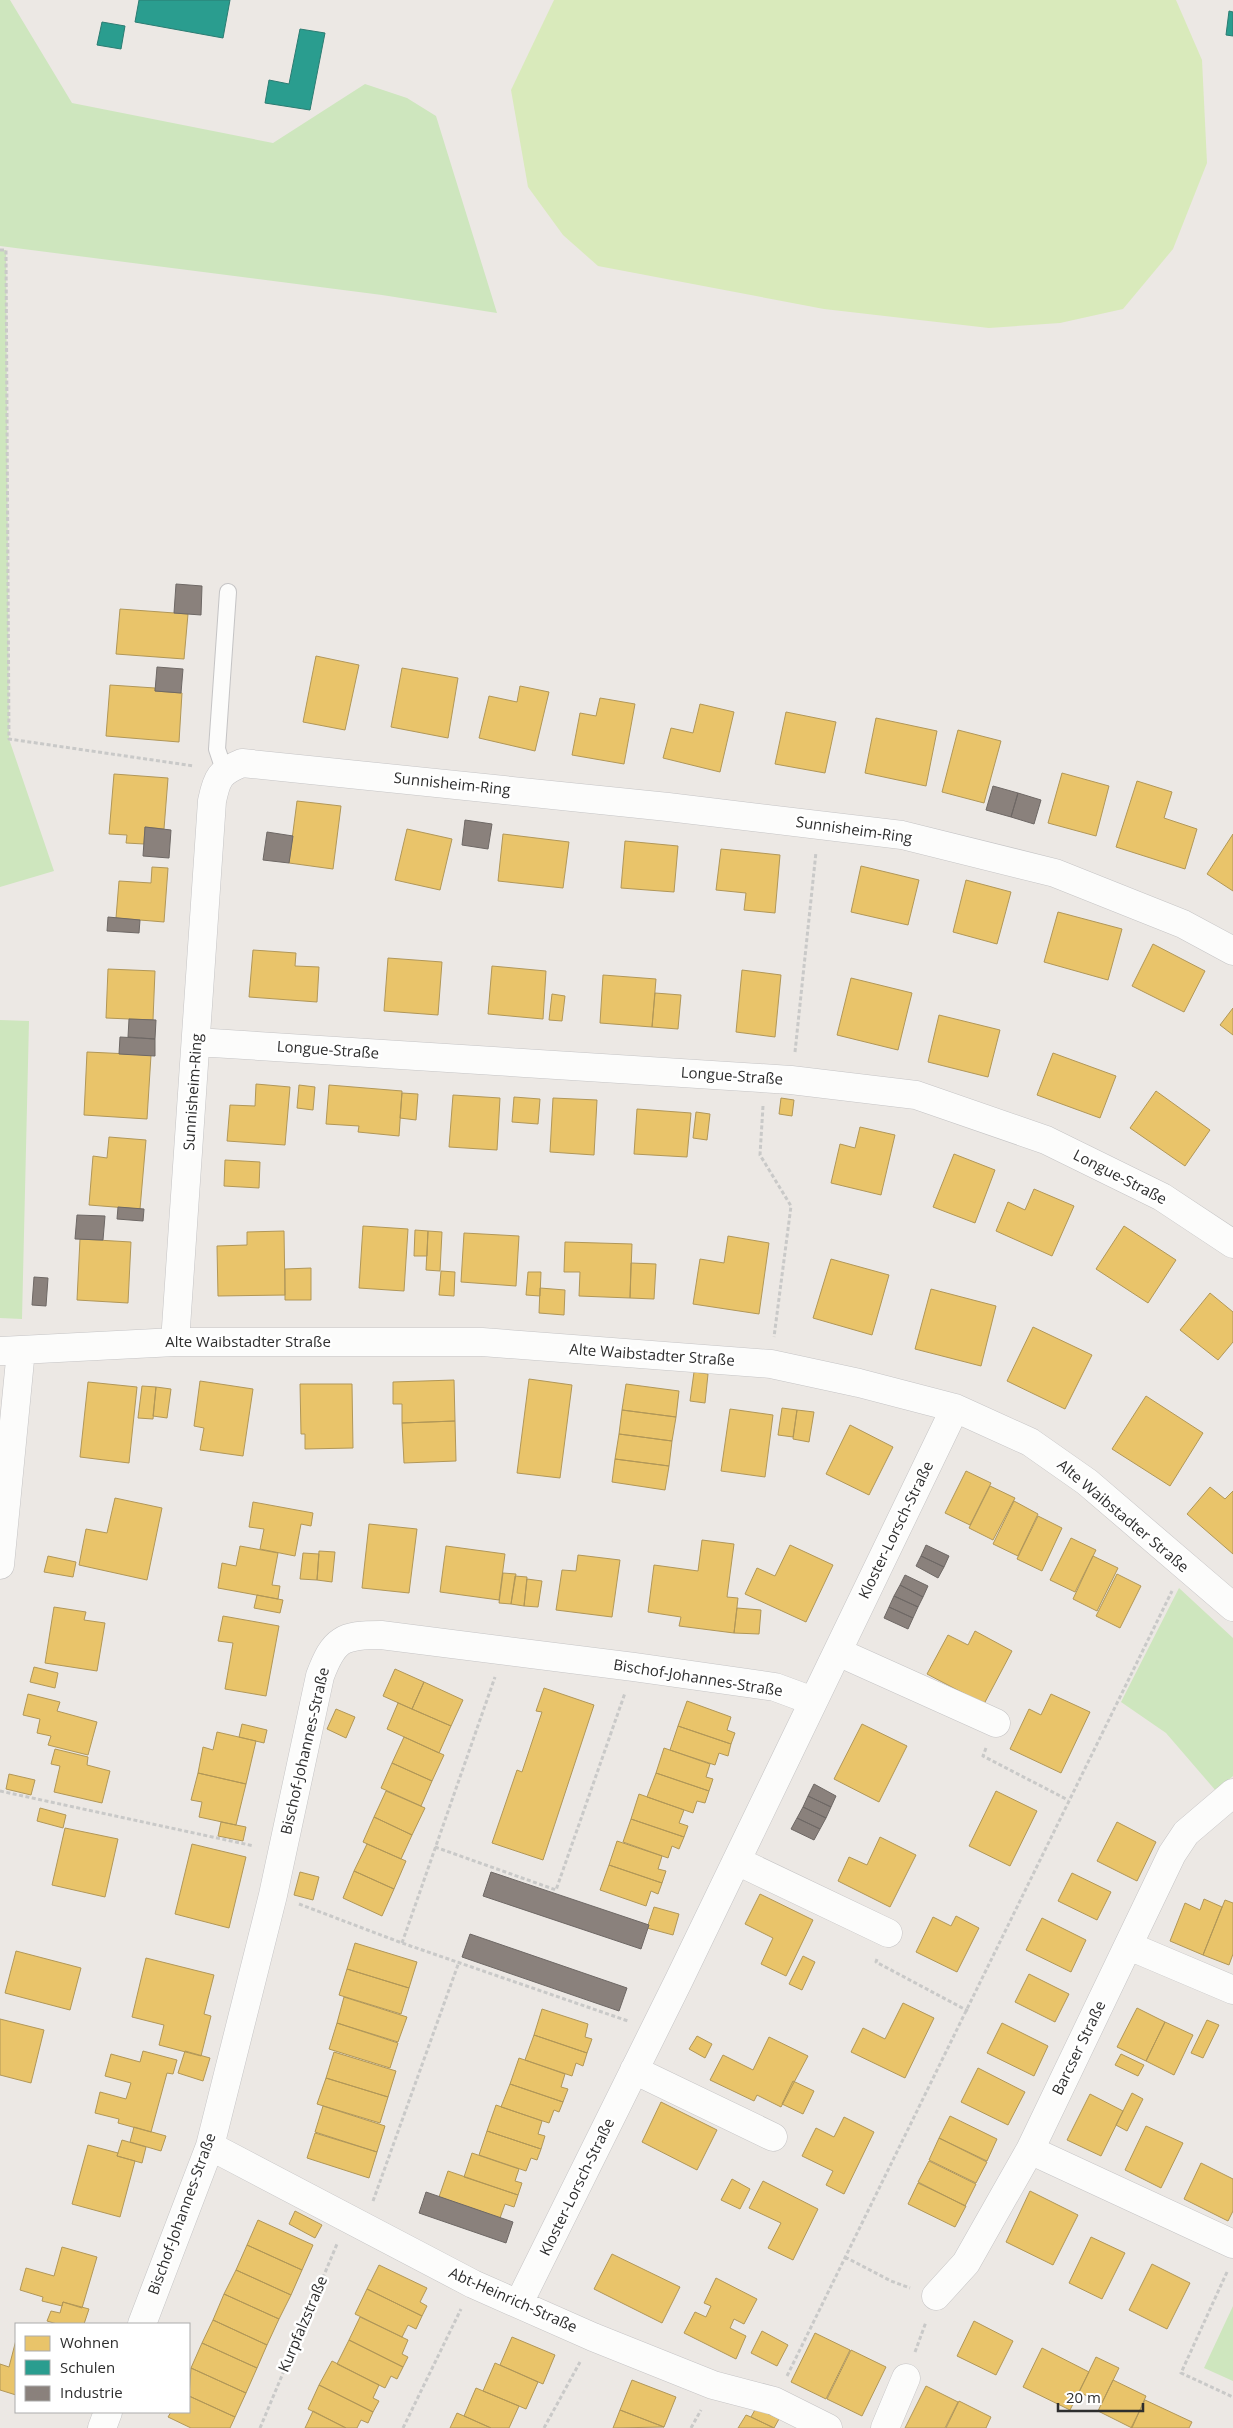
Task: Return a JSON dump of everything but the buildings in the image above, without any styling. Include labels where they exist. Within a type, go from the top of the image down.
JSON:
[{"type":"street","name":"Sunnisheim-Ring","points":[[175,1342],[212,801],[216,784],[224,770],[242,763],[820,824],[902,835],[1055,873],[1184,924],[1233,951]]},
{"type":"street","name":"Longue-Straße","points":[[196,1042],[778,1079],[916,1095],[1046,1140],[1162,1197],[1233,1244]]},
{"type":"street","name":"Alte Waibstadter Straße","points":[[11,1350],[175,1342],[482,1342],[771,1364],[868,1385],[955,1408],[1030,1442],[1087,1482],[1233,1607]]},
{"type":"street","points":[[0,1566],[11,1350]]},
{"type":"street","name":"Kloster-Lorsch-Straße","points":[[519,2303],[737,1861],[955,1408]]},
{"type":"street","name":"Bischof-Johannes-Straße","points":[[142,2323],[210,2146],[281,1853],[320,1676],[328,1654],[339,1643],[354,1635],[381,1635],[775,1687],[813,1701]]},
{"type":"street","points":[[838,1652],[996,1723]]},
{"type":"street","name":"Barcser Straße","points":[[936,2296],[966,2263],[1030,2150],[1172,1854],[1186,1833],[1233,1793]]},
{"type":"street","points":[[737,1861],[888,1933]]},
{"type":"street","points":[[1129,1946],[1233,1990]]},
{"type":"street","points":[[634,2070],[773,2137]]},
{"type":"street","name":"Abt-Heinrich-Straße","points":[[210,2146],[355,2224],[473,2284],[593,2337],[713,2385],[774,2401],[820,2427]]},
{"type":"street","points":[[1030,2150],[1231,2256]]},
{"type":"street","points":[[885,2428],[906,2378]]},
{"type":"street","points":[[102,2428],[108,2413]]},
{"type":"lane","points":[[224,770],[216,749],[228,592]]},
{"type":"path","points":[[0,250],[6,250],[9,739],[224,770]]},
{"type":"path","points":[[771,1364],[792,1206],[760,1155],[778,1079],[820,824]]},
{"type":"path","points":[[774,2401],[968,2011],[1068,1800],[1184,1566]]},
{"type":"path","points":[[402,1943],[434,1847],[504,1652]]},
{"type":"path","points":[[434,1847],[556,1890],[634,1667]]},
{"type":"path","points":[[996,1723],[983,1756],[1068,1800]]},
{"type":"path","points":[[0,1791],[281,1853]]},
{"type":"path","points":[[303,1905],[402,1943],[654,2030]]},
{"type":"path","points":[[888,1933],[876,1962],[968,2011]]},
{"type":"path","name":"Kurpfalzstraße","points":[[260,2428],[355,2224],[459,1962]]},
{"type":"path","points":[[1231,2256],[1181,2374],[1233,2397]]},
{"type":"path","points":[[845,2257],[891,2281],[936,2296],[906,2378]]},
{"type":"path","points":[[403,2428],[473,2284]]},
{"type":"path","points":[[544,2428],[593,2337]]},
{"type":"path","points":[[692,2428],[695,2422]]},
{"type":"green space","points":[[0,0],[10,0],[72,103],[273,143],[365,84],[407,98],[436,116],[497,313],[382,295],[0,246]]},
{"type":"green space","points":[[554,0],[1176,0],[1202,60],[1207,163],[1173,249],[1123,309],[1060,323],[989,328],[824,309],[598,266],[563,235],[528,187],[511,90]]},
{"type":"green space","points":[[0,250],[6,250],[9,739],[54,871],[0,887]]},
{"type":"green space","points":[[0,1020],[29,1021],[22,1319],[0,1318]]},
{"type":"green space","points":[[1179,1588],[1233,1638],[1233,1776],[1216,1791],[1166,1733],[1121,1702]]},
{"type":"green space","points":[[1233,2306],[1233,2381],[1204,2368]]}]
